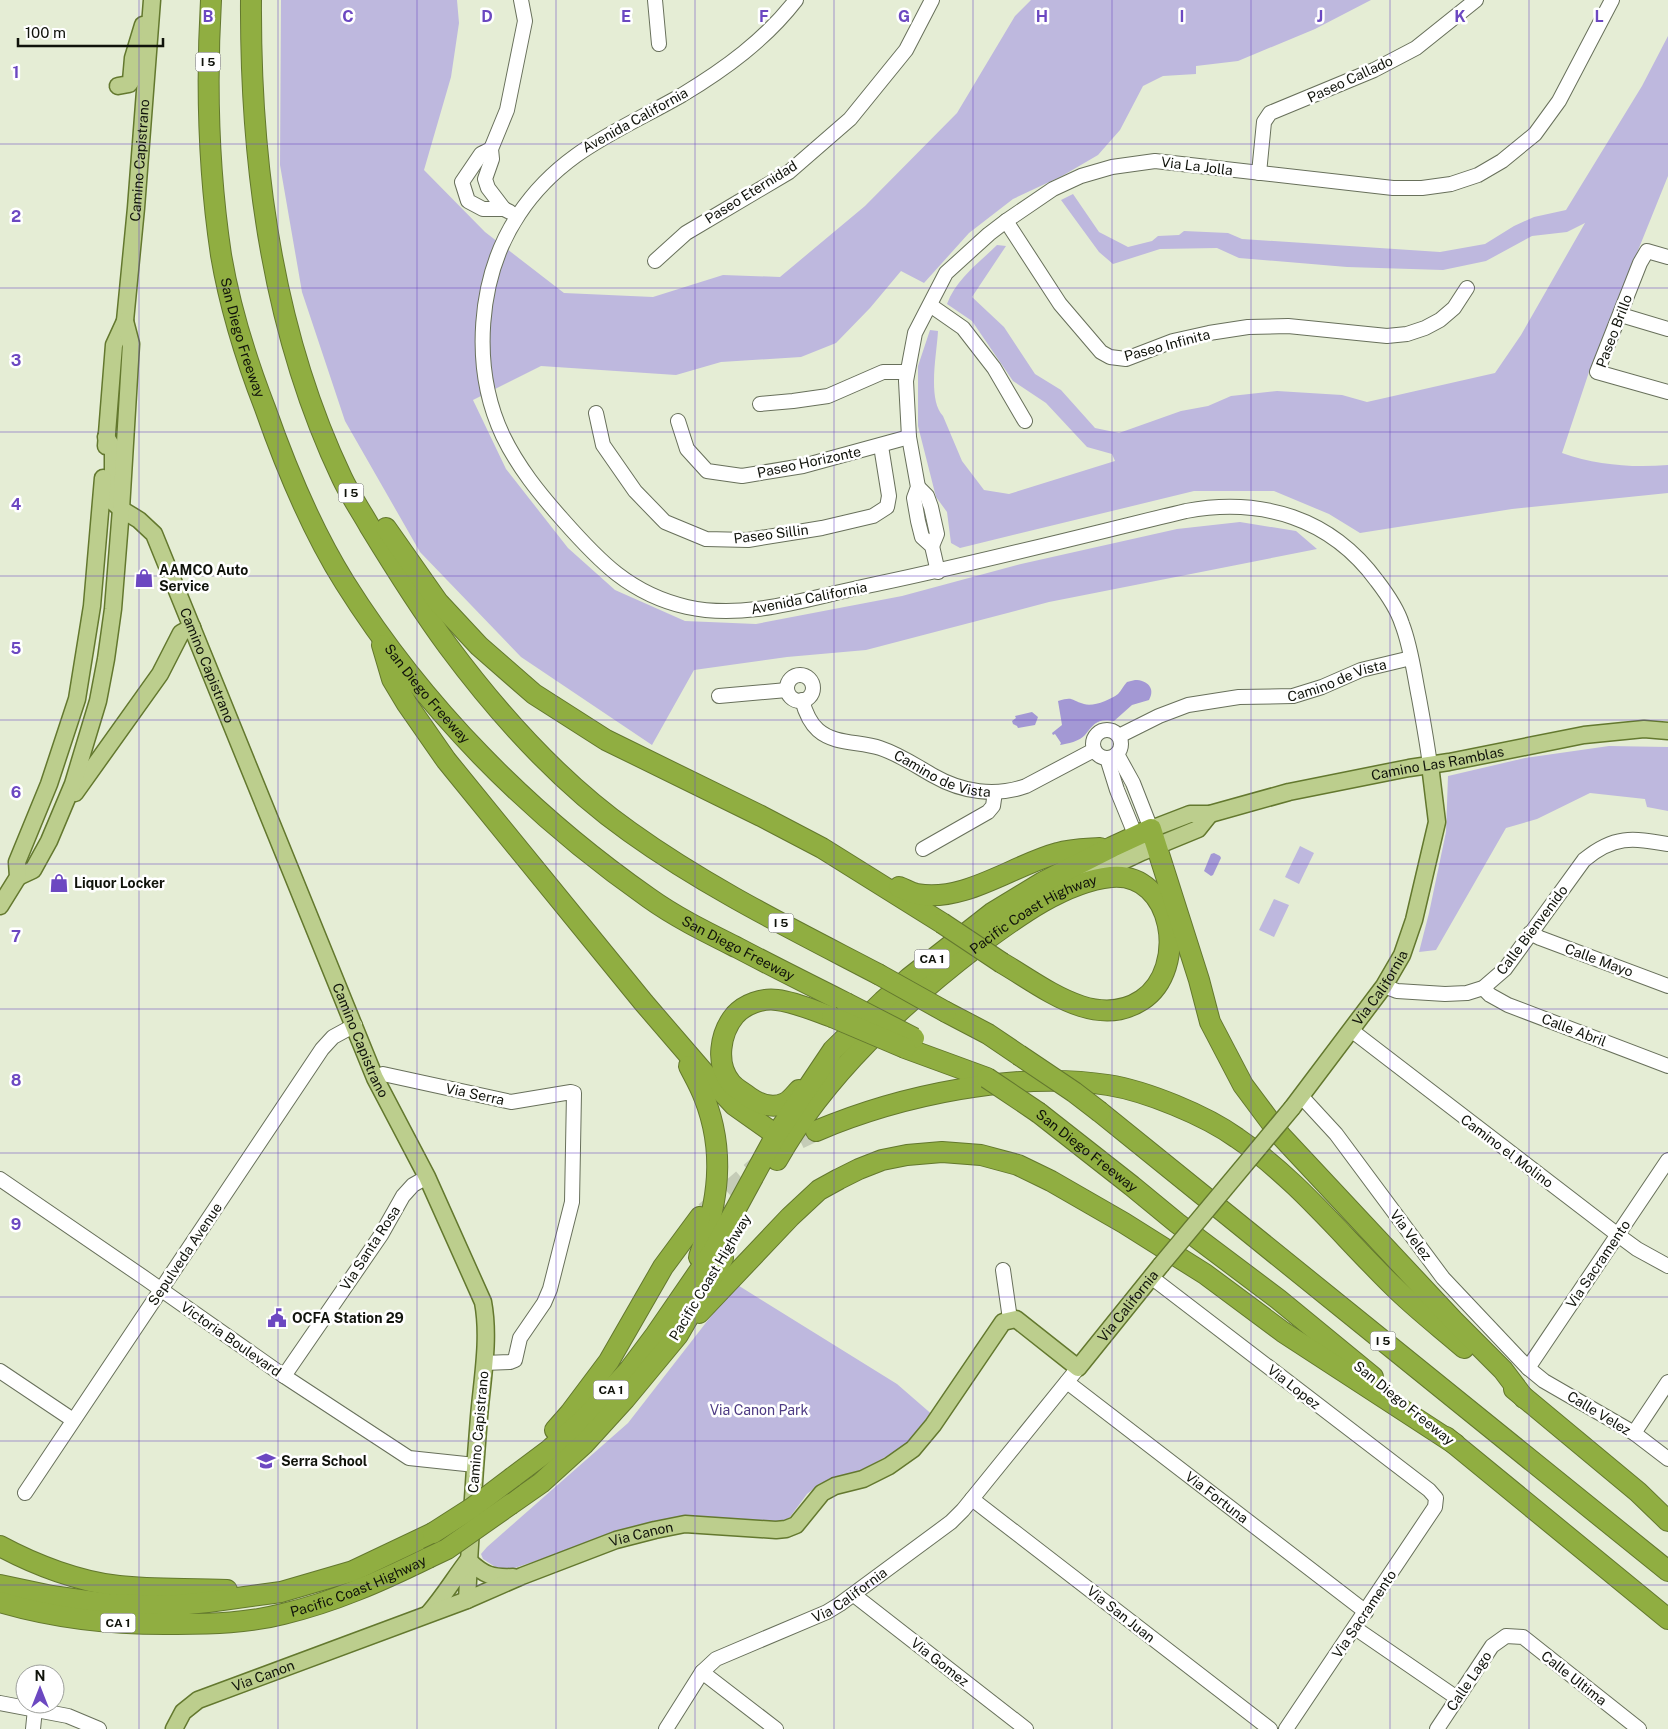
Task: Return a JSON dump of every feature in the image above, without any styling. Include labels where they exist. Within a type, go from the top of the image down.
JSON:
[{"type":"highway","name":"San Diego Freeway","points":[[212,0],[208,55],[208,124],[213,191],[222,257],[234,314],[246,358],[274,435],[311,520],[343,580],[379,634],[441,712],[502,777],[571,839],[650,899],[839,1010],[909,1043],[963,1063],[1039,1113],[1177,1223],[1278,1299],[1668,1619]]},
{"type":"highway","name":"I 5","points":[[251,0],[256,138],[261,184],[271,250],[298,364],[319,423],[343,480],[420,608],[466,670],[505,718],[549,764],[583,795],[628,831],[684,869],[751,908],[988,1034],[1074,1092],[1668,1571]]},
{"type":"highway","points":[[298,364],[367,500],[438,602],[479,646],[534,694],[606,740],[761,816],[857,869],[1002,963],[1078,1005],[1103,1011],[1113,1011],[1136,1004],[1148,996],[1157,986],[1167,966],[1170,947],[1169,930],[1165,914],[1157,898],[1145,886],[1130,879],[1120,877],[1111,877],[1072,886]]},
{"type":"highway","points":[[379,634],[392,679],[446,760],[680,1046],[734,1105],[782,1139]]},
{"type":"highway","points":[[1146,841],[1199,980],[1210,1022],[1243,1085],[1282,1136],[1503,1370],[1524,1398]]},
{"type":"highway","name":"Pacific Coast Highway","points":[[0,1602],[46,1614],[115,1623],[239,1623],[282,1614],[353,1593],[447,1548],[541,1483],[600,1427],[678,1335],[782,1139],[833,1050],[902,984],[992,914],[1043,882],[1112,847],[1146,841]]},
{"type":"highway","points":[[857,869],[916,894],[940,896],[960,893],[1028,863],[1060,852],[1112,847]]},
{"type":"highway","name":"Pacific Coast Highway","points":[[0,1585],[52,1596],[108,1604],[168,1606],[281,1592],[353,1571],[433,1533],[472,1508],[550,1450],[571,1431],[629,1370],[713,1250],[782,1139],[814,1106],[851,1060],[877,1033],[948,970],[995,934],[1026,912],[1072,886]]},
{"type":"highway","points":[[833,1050],[790,1100],[783,1104],[774,1105],[757,1102],[730,1082],[724,1070],[720,1051],[723,1036],[729,1023],[743,1008],[755,1002],[778,1000],[839,1010]]},
{"type":"highway","points":[[909,1043],[939,1060],[988,1078]]},
{"type":"highway","points":[[680,1046],[704,1097],[712,1122],[718,1167],[714,1208],[689,1286]]},
{"type":"highway","points":[[816,1131],[849,1117],[885,1106],[1005,1082],[1047,1081],[1108,1085],[1153,1098],[1198,1116],[1236,1137],[1262,1157],[1288,1180],[1394,1288],[1638,1492],[1668,1521]]},
{"type":"highway","points":[[678,1335],[819,1190],[859,1168],[882,1160],[898,1156],[934,1152],[962,1152],[1006,1161],[1026,1168],[1124,1223],[1204,1274],[1283,1332],[1455,1444]]},
{"type":"highway","points":[[513,1477],[570,1413],[609,1361],[663,1266],[700,1218]]},
{"type":"highway","points":[[0,1546],[39,1564],[77,1577],[119,1586],[281,1592]]},
{"type":"highway","points":[[0,1613],[65,1626],[117,1632],[181,1629],[239,1623]]},
{"type":"main road","name":"Camino Capistrano","points":[[18,877],[17,862],[49,784],[77,699],[92,606],[114,345],[125,321],[151,2]]},
{"type":"main road","points":[[143,114],[132,95],[118,86],[129,84],[131,81],[133,58],[151,2]]},
{"type":"main road","name":"Camino Capistrano","points":[[62,810],[71,789],[98,701],[106,659],[121,509],[132,344],[125,321]]},
{"type":"main road","points":[[106,437],[113,448],[113,502],[121,509]]},
{"type":"main road","name":"Camino Capistrano","points":[[121,509],[139,520],[154,534],[375,1078],[427,1177],[483,1302],[486,1316],[484,1362],[475,1465],[467,1600]]},
{"type":"main road","points":[[0,906],[18,877],[33,870],[49,841],[62,810],[160,674],[180,633],[192,627]]},
{"type":"main road","name":"Camino Las Ramblas","points":[[1146,841],[1190,814],[1210,814],[1289,792],[1584,735],[1644,729],[1668,730]]},
{"type":"main road","name":"Via California","points":[[1078,1368],[1297,1102],[1384,986],[1402,955],[1414,920],[1433,844],[1437,822],[1430,765]]},
{"type":"main road","name":"Pacific Coast Highway","points":[[1072,886],[1146,841]]},
{"type":"main road","points":[[1010,1319],[1016,1319],[1078,1368]]},
{"type":"main road","name":"Via Canon","points":[[174,1729],[183,1712],[198,1700],[428,1615],[616,1540],[685,1524],[786,1529],[796,1524],[822,1493],[834,1486],[863,1479],[890,1466],[913,1449],[933,1425],[997,1329],[1010,1319]]},
{"type":"main road","points":[[428,1615],[442,1599],[457,1574],[469,1560],[479,1571],[494,1578],[522,1576]]},
{"type":"street","points":[[504,209],[488,188],[485,178],[492,159],[492,149],[507,110],[525,20],[521,0]]},
{"type":"street","points":[[655,0],[659,44]]},
{"type":"street","name":"Avenida California","points":[[796,0],[763,38],[720,71],[576,154],[540,186],[518,216],[499,254],[489,284],[483,322],[483,358],[487,390],[497,422],[513,456],[535,488],[599,560],[628,582],[656,597],[684,607],[720,612],[755,610],[938,572],[1212,506],[1240,506],[1265,509],[1308,523],[1326,532],[1353,553],[1388,596],[1402,622],[1411,658],[1430,765]]},
{"type":"street","name":"Paseo Eternidad","points":[[655,261],[686,232],[788,172],[850,119],[906,50],[932,0]]},
{"type":"street","name":"Paseo Callado","points":[[1259,173],[1264,122],[1270,113],[1374,70],[1416,48],[1476,0]]},
{"type":"street","name":"Via La Jolla","points":[[938,572],[932,546],[937,534],[927,496],[918,488],[910,437],[907,372],[915,333],[946,273],[989,234],[1053,189],[1081,176],[1112,167],[1155,161],[1393,188],[1451,184],[1478,175],[1502,161],[1535,134],[1559,101],[1612,0]]},
{"type":"street","points":[[492,149],[482,154],[462,182],[468,201],[483,208],[504,209],[518,216]]},
{"type":"street","name":"Paseo Infinita","points":[[1006,221],[1060,304],[1100,352],[1110,357],[1126,359],[1173,341],[1248,327],[1288,326],[1387,336],[1406,334],[1425,328],[1440,320],[1454,308],[1467,288]]},
{"type":"street","name":"Paseo Brillo","points":[[1668,257],[1647,251],[1640,263],[1597,372],[1668,392]]},
{"type":"street","points":[[930,305],[963,328],[994,368],[1025,421]]},
{"type":"street","points":[[1621,315],[1668,329]]},
{"type":"street","points":[[760,404],[828,396],[883,372],[907,372]]},
{"type":"street","name":"Paseo Sillin","points":[[596,413],[603,445],[634,491],[666,522],[706,539],[748,540],[822,528],[873,516],[887,507],[889,496],[881,446]]},
{"type":"street","name":"Paseo Horizonte","points":[[678,421],[687,449],[707,471],[742,476],[803,466],[910,437]]},
{"type":"street","name":"Camino de Vista","points":[[1119,736],[1159,716],[1188,706],[1239,697],[1293,696],[1322,687],[1361,670],[1411,658]]},
{"type":"street","points":[[796,675],[805,676],[811,681],[813,691],[806,699],[802,700],[792,698],[787,690],[787,684],[796,675]]},
{"type":"street","points":[[720,696],[787,690]]},
{"type":"street","name":"Camino de Vista","points":[[802,700],[806,713],[813,724],[818,730],[829,737],[878,747],[905,757],[956,787],[977,792],[1018,789],[1032,784],[1094,750]]},
{"type":"street","points":[[1112,761],[1121,746],[1119,736],[1112,730],[1102,730],[1095,736],[1092,745],[1099,756],[1112,761],[1133,783],[1146,841]]},
{"type":"street","points":[[923,849],[988,812],[993,806],[995,792]]},
{"type":"street","name":"Calle Bienvenido","points":[[1384,986],[1397,991],[1444,994],[1467,993],[1482,988],[1505,969],[1584,860],[1598,848],[1626,839],[1639,839],[1668,844]]},
{"type":"street","name":"Calle Mayo","points":[[1530,933],[1668,986]]},
{"type":"street","name":"Calle Abril","points":[[1482,988],[1508,1005],[1668,1066]]},
{"type":"street","name":"Sepulveda Avenue","points":[[24,1492],[322,1049],[333,1037],[355,1025]]},
{"type":"street","name":"Camino el Molino","points":[[1351,1030],[1618,1235],[1637,1249],[1668,1266]]},
{"type":"street","name":"Via Serra","points":[[375,1078],[383,1074],[511,1102],[571,1092],[574,1095],[573,1197],[555,1275],[544,1303],[520,1338],[515,1360],[513,1362],[484,1362]]},
{"type":"street","name":"Via Velez","points":[[1297,1102],[1336,1134],[1443,1278],[1528,1368]]},
{"type":"street","name":"Via Sacramento","points":[[1528,1368],[1668,1160]]},
{"type":"street","name":"Via Santa Rosa","points":[[284,1376],[381,1235],[403,1196],[413,1184],[427,1177]]},
{"type":"street","name":"Victoria Boulevard","points":[[0,1179],[284,1376],[409,1458],[475,1465]]},
{"type":"street","points":[[1003,1270],[1010,1319]]},
{"type":"street","name":"Via Lopez","points":[[1156,1271],[1429,1490],[1436,1498]]},
{"type":"street","name":"Via California","points":[[666,1729],[702,1672],[723,1655],[827,1612],[854,1595],[951,1522],[1078,1368]]},
{"type":"street","name":"Calle Velez","points":[[1528,1368],[1544,1381],[1634,1433],[1668,1459]]},
{"type":"street","points":[[0,1371],[73,1420]]},
{"type":"street","name":"Via Fortuna","points":[[1067,1382],[1366,1612]]},
{"type":"street","points":[[1634,1433],[1668,1382]]},
{"type":"street","name":"Via San Juan","points":[[972,1498],[1270,1729]]},
{"type":"street","name":"Via Sacramento","points":[[1286,1729],[1435,1507],[1436,1498]]},
{"type":"street","name":"Via Gomez","points":[[854,1595],[1026,1729]]},
{"type":"street","points":[[1355,1628],[1457,1698]]},
{"type":"street","name":"Calle Lago","points":[[1437,1729],[1492,1646],[1506,1636]]},
{"type":"street","name":"Calle Ultima","points":[[1506,1636],[1523,1637],[1639,1729]]},
{"type":"street","points":[[702,1672],[776,1729]]},
{"type":"street","points":[[0,1703],[15,1706]]},
{"type":"street","points":[[33,1729],[34,1714]]},
{"type":"street","points":[[59,1714],[99,1729]]},
{"type":"green space","points":[[281,0],[457,0],[459,23],[451,77],[424,170],[485,232],[564,293],[653,297],[723,275],[780,277],[865,206],[957,113],[1015,16],[1031,0],[1371,0],[1315,29],[1238,61],[1196,66],[1196,74],[1163,76],[1143,86],[1120,130],[1098,155],[1062,176],[1013,199],[969,233],[924,283],[901,271],[870,308],[836,343],[801,357],[721,362],[676,375],[541,366],[473,400],[506,469],[568,548],[615,590],[685,621],[756,624],[902,596],[1021,564],[1177,529],[1240,522],[1296,531],[1317,549],[1049,602],[866,650],[787,657],[694,670],[652,745],[521,657],[420,552],[345,421],[302,292],[280,165]]},
{"type":"green space","points":[[1668,36],[1668,176],[1589,372],[1562,453],[1614,465],[1668,465],[1668,493],[1512,509],[1360,533],[1329,514],[1274,491],[1194,491],[960,548],[951,543],[947,512],[936,497],[918,426],[918,366],[930,330],[938,331],[934,387],[938,408],[962,461],[984,490],[1009,494],[1115,461],[1112,454],[1087,447],[1046,403],[1013,381],[972,321],[947,304],[962,279],[997,245],[1006,246],[972,297],[1004,327],[1035,374],[1061,390],[1095,428],[1119,433],[1181,411],[1208,406],[1231,396],[1277,391],[1342,395],[1367,402],[1495,373],[1521,335],[1585,223],[1567,232],[1532,236],[1486,261],[1443,270],[1347,267],[1239,258],[1217,248],[1160,249],[1113,264],[1099,252],[1061,200],[1073,194],[1099,232],[1128,247],[1152,241],[1158,236],[1179,235],[1184,231],[1228,233],[1242,239],[1440,252],[1485,244],[1514,226],[1534,217],[1566,210],[1642,86]]},
{"type":"green space","points":[[1609,746],[1668,747],[1668,811],[1647,807],[1645,799],[1590,793],[1537,819],[1506,828],[1436,950],[1419,952],[1446,832],[1448,776],[1525,758]]},
{"type":"green space","points":[[1300,846],[1314,853],[1299,884],[1285,877]]},
{"type":"green space","points":[[1274,899],[1289,905],[1274,937],[1259,930]]},
{"type":"green space","name":"Via Canon Park","points":[[736,1284],[897,1384],[935,1417],[911,1448],[891,1454],[856,1473],[821,1483],[807,1494],[790,1517],[779,1523],[695,1520],[562,1552],[503,1572],[483,1559],[481,1554],[487,1547],[628,1423]]},
{"type":"shaded area","points":[[1135,680],[1147,683],[1151,688],[1149,700],[1132,705],[1114,721],[1104,720],[1097,722],[1080,739],[1060,745],[1061,743],[1055,734],[1053,735],[1052,733],[1062,725],[1058,701],[1072,699],[1088,705],[1097,704],[1115,696],[1127,682]]},
{"type":"shaded area","points":[[1032,712],[1038,717],[1035,725],[1018,728],[1013,724],[1012,721],[1016,718],[1015,716]]},
{"type":"shaded area","points":[[1214,853],[1221,858],[1211,876],[1204,871],[1211,854]]},
{"type":"tunnel","points":[[705,1212],[776,1150],[816,1131]]},
{"type":"place","name":"AAMCO Auto Service","points":[[144,578]]},
{"type":"place","name":"Liquor Locker","points":[[59,883]]},
{"type":"place","name":"OCFA Station 29","points":[[277,1318]]},
{"type":"place","name":"Serra School","points":[[266,1461]]}]
